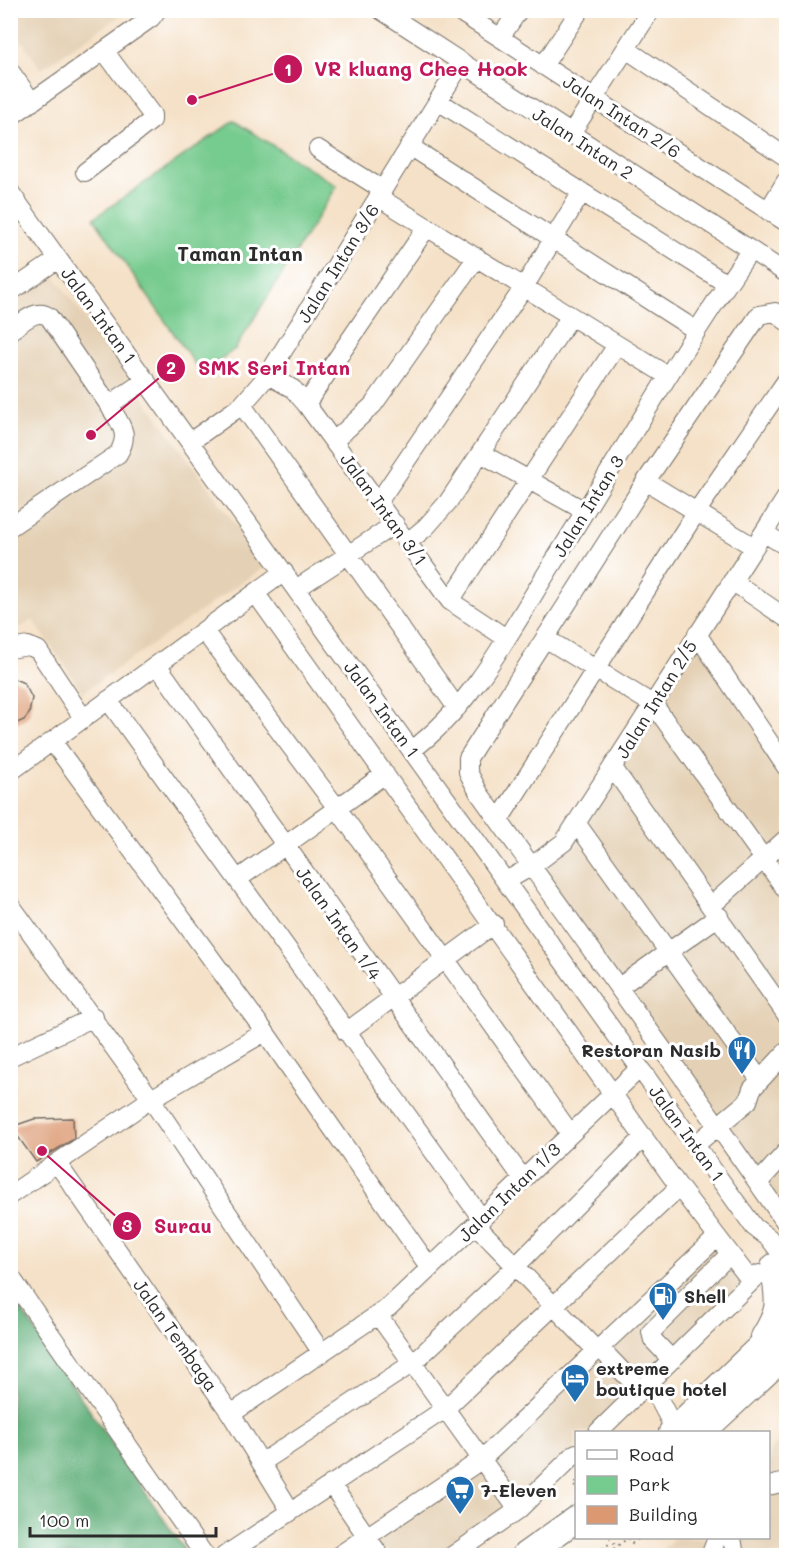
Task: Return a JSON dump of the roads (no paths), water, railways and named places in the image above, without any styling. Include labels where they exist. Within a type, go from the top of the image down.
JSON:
[{"type":"highway","points":[[756,1350],[777,1315],[781,1263]]},
{"type":"highway","points":[[674,1431],[786,1322]]},
{"type":"highway","points":[[703,1431],[786,1354]]},
{"type":"highway","points":[[524,1556],[575,1520]]},
{"type":"highway","points":[[555,1556],[580,1539]]},
{"type":"street","points":[[10,117],[105,52],[157,10]]},
{"type":"street","name":"Jalan Intan 2","points":[[381,10],[570,135],[786,273]]},
{"type":"street","name":"Jalan Intan 2/6","points":[[457,10],[786,222]]},
{"type":"street","points":[[500,38],[519,10]]},
{"type":"street","points":[[543,66],[580,10]]},
{"type":"street","points":[[570,135],[651,10]]},
{"type":"street","points":[[626,49],[786,157]]},
{"type":"street","points":[[85,172],[152,120],[152,116],[105,52]]},
{"type":"street","name":"Jalan Intan 3/6","points":[[190,442],[242,405],[268,375],[462,62]]},
{"type":"street","points":[[10,71],[32,102]]},
{"type":"street","points":[[438,101],[727,284]]},
{"type":"street","points":[[409,146],[697,331]]},
{"type":"street","points":[[318,149],[427,226],[668,376]]},
{"type":"street","points":[[768,211],[786,181]]},
{"type":"street","name":"Jalan Intan 1","points":[[10,192],[781,1263]]},
{"type":"street","points":[[379,501],[524,287],[582,192]]},
{"type":"street","points":[[306,404],[427,226]]},
{"type":"street","name":"Jalan Intan 3","points":[[412,750],[432,735],[457,708],[506,638],[668,376],[750,251]]},
{"type":"street","points":[[334,441],[373,405],[477,257]]},
{"type":"street","points":[[10,292],[58,259]]},
{"type":"street","points":[[10,331],[38,312],[44,312],[109,405],[125,432],[125,443],[118,454],[10,527]]},
{"type":"street","name":"Jalan Intan 1","points":[[786,321],[775,312],[765,312],[759,315],[646,482],[468,758],[468,772],[479,793],[786,1223]]},
{"type":"street","points":[[408,542],[426,527],[448,501],[482,454],[571,316]]},
{"type":"street","points":[[450,601],[617,345]]},
{"type":"street","name":"Jalan Intan 3/1","points":[[268,375],[293,389],[306,404],[450,601],[506,638]]},
{"type":"street","points":[[109,405],[146,380]]},
{"type":"street","points":[[499,820],[697,511],[786,381]]},
{"type":"street","points":[[242,405],[457,708]]},
{"type":"street","points":[[482,454],[585,511]]},
{"type":"street","points":[[646,482],[697,511],[759,540],[786,546]]},
{"type":"street","name":"Jalan Intan 2/5","points":[[506,881],[532,866],[564,842],[786,498]]},
{"type":"street","points":[[296,590],[395,524]]},
{"type":"street","points":[[10,772],[284,572]]},
{"type":"street","points":[[732,581],[786,618]]},
{"type":"street","name":"Jalan Intan 1","points":[[256,594],[614,1092],[679,1187],[751,1281]]},
{"type":"street","points":[[204,631],[337,808],[570,1133]]},
{"type":"street","points":[[697,634],[786,767]]},
{"type":"street","points":[[545,639],[654,705],[786,890]]},
{"type":"street","points":[[10,649],[28,646],[38,650],[83,718]]},
{"type":"street","name":"Jalan Intan 1/4","points":[[158,666],[523,1179]]},
{"type":"street","points":[[108,700],[238,879],[479,1222],[554,1306],[598,1349],[645,1386],[674,1431]]},
{"type":"street","points":[[52,741],[265,1032],[430,1268]]},
{"type":"street","points":[[613,768],[786,1014]]},
{"type":"street","points":[[238,879],[385,774]]},
{"type":"street","points":[[577,824],[668,952],[756,1084]]},
{"type":"street","points":[[619,987],[668,952],[715,911],[786,839]]},
{"type":"street","points":[[10,904],[94,1017],[322,1353]]},
{"type":"street","points":[[346,1032],[494,924]]},
{"type":"street","points":[[10,1057],[94,1017]]},
{"type":"street","points":[[10,1195],[151,1100],[265,1032]]},
{"type":"street","points":[[692,1140],[715,1122],[740,1094],[756,1084],[786,1052]]},
{"type":"street","name":"Jalan Intan 1/3","points":[[231,1414],[378,1315],[640,1068]]},
{"type":"street","points":[[261,1463],[413,1363],[516,1266],[644,1137]]},
{"type":"street","points":[[758,1183],[786,1152]]},
{"type":"street","name":"Jalan Tembaga","points":[[57,1163],[231,1414],[290,1510]]},
{"type":"street","points":[[225,1556],[290,1510],[445,1409],[679,1187]]},
{"type":"street","points":[[338,1556],[481,1460],[717,1237]]},
{"type":"street","points":[[672,1360],[653,1340],[651,1332],[730,1254]]},
{"type":"street","points":[[599,1431],[751,1281],[781,1263]]},
{"type":"street","points":[[10,1276],[205,1556]]},
{"type":"street","points":[[378,1315],[518,1510]]},
{"type":"street","points":[[452,1556],[518,1510],[575,1454]]},
{"type":"street","points":[[770,1486],[786,1482]]},
{"type":"street","points":[[331,1484],[380,1556]]},
{"type":"street","points":[[710,1556],[717,1539]]},
{"type":"street","points":[[732,1539],[735,1556]]},
{"type":"place","name":"VR kluang Chee Hook","points":[[192,100]]},
{"type":"place","name":"SMK Seri Intan","points":[[91,435]]},
{"type":"place","name":"Restoran Nasib","points":[[742,1076]]},
{"type":"place","name":"Surau","points":[[42,1151]]},
{"type":"place","name":"Shell","points":[[663,1322]]},
{"type":"place","name":"extreme boutique hotel","points":[[575,1404]]},
{"type":"place","name":"7-Eleven","points":[[460,1516]]},
{"type":"district","name":"Taman Intan","points":[[240,253]]}]
